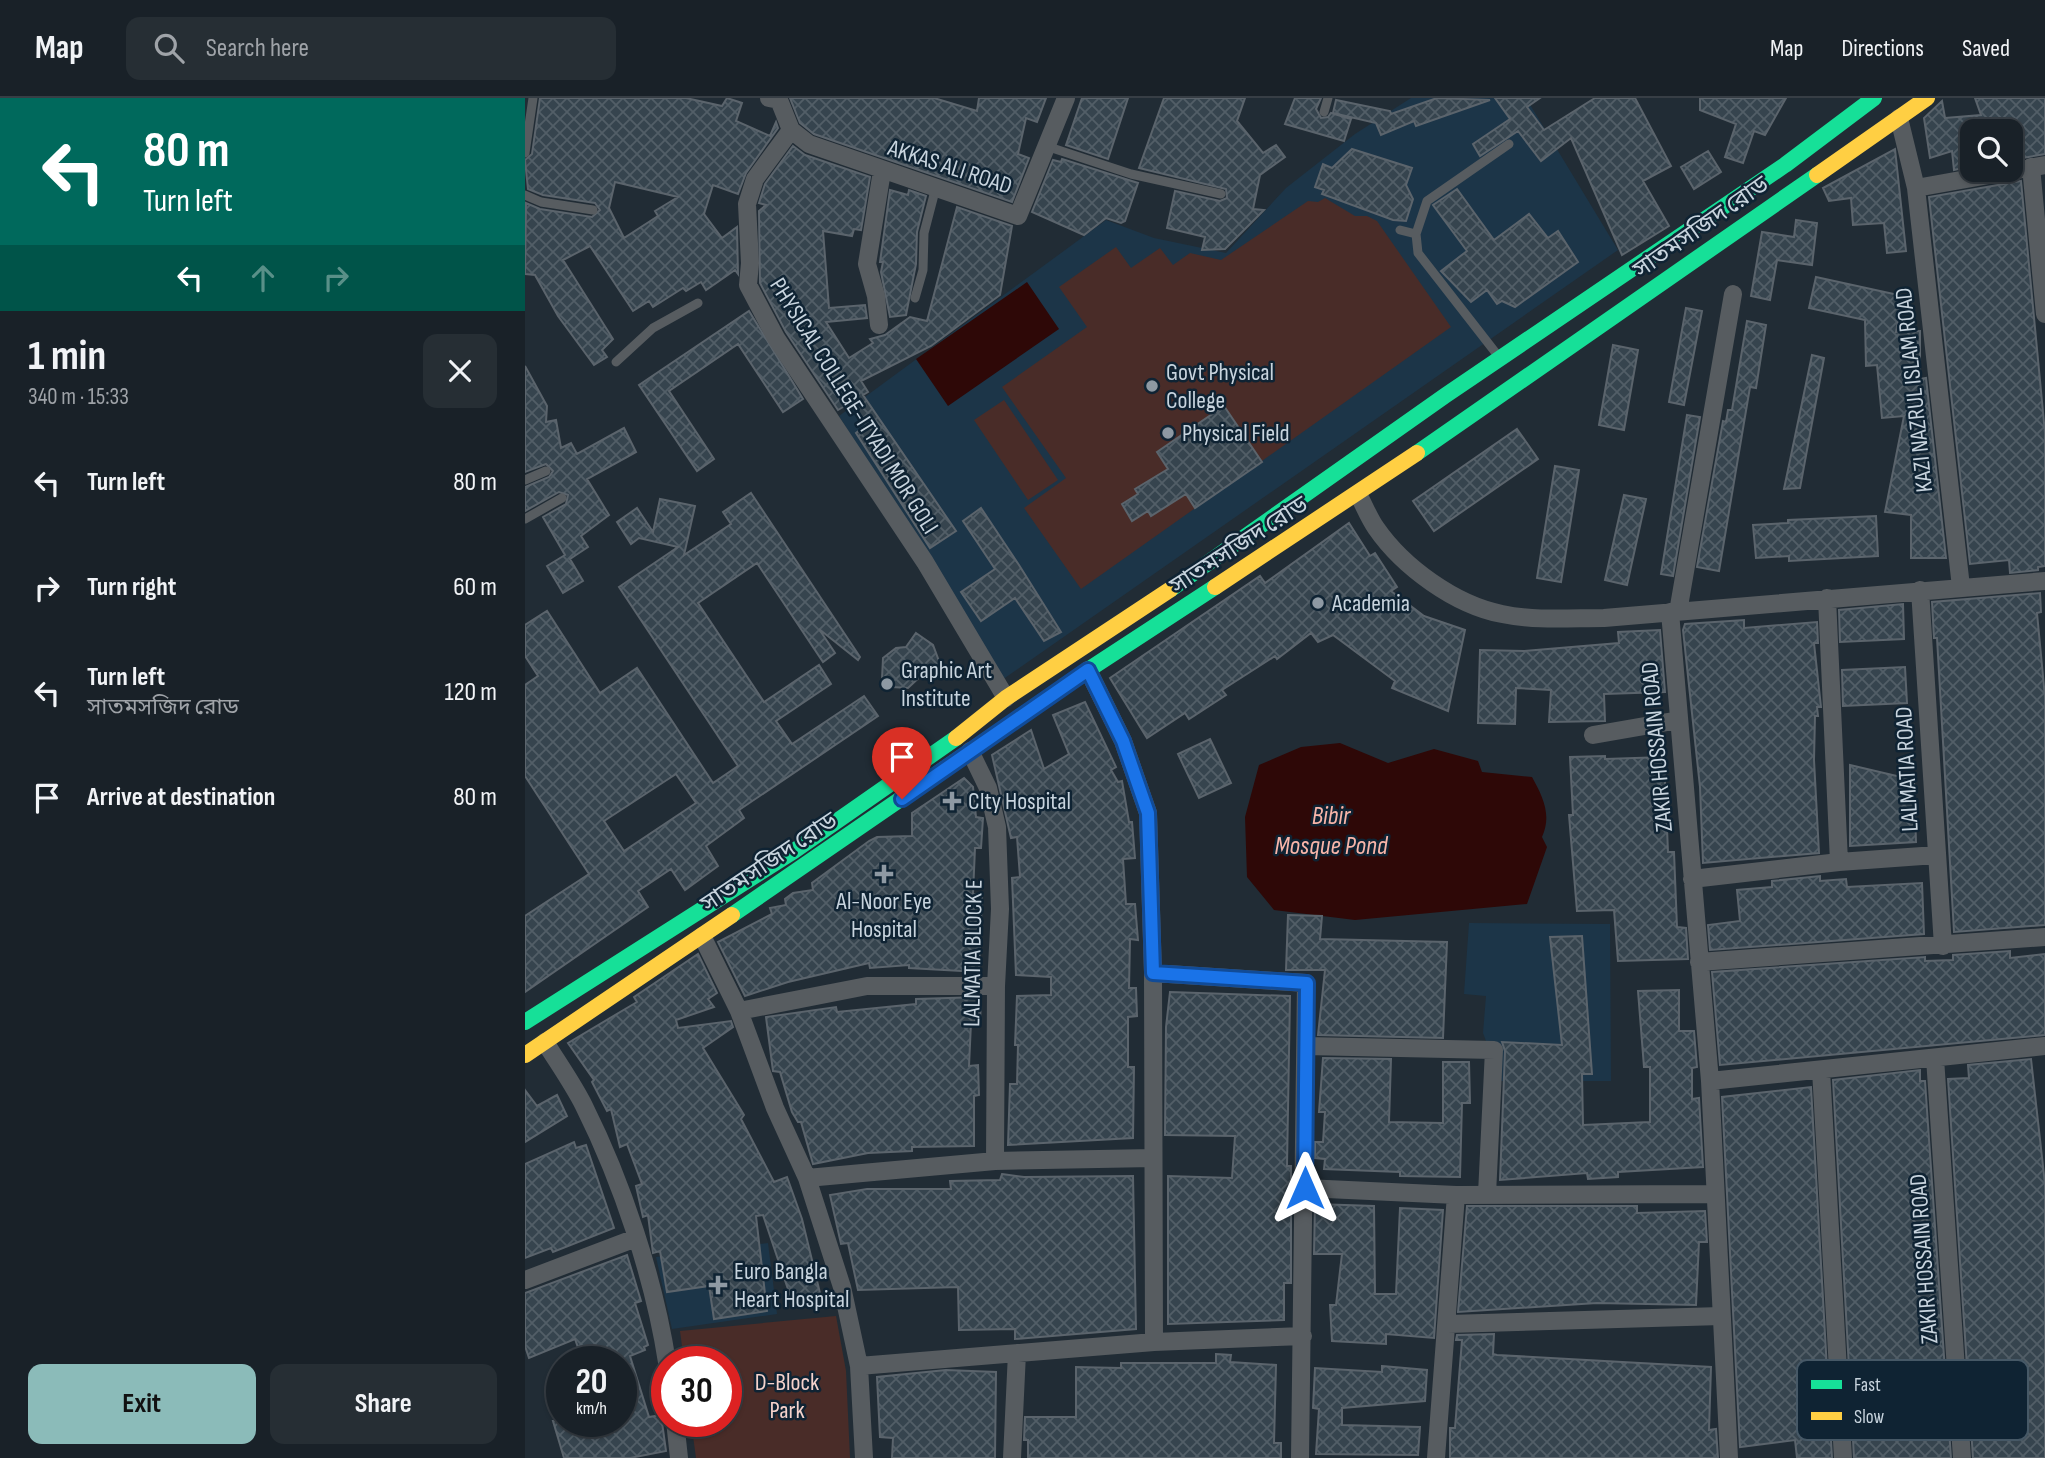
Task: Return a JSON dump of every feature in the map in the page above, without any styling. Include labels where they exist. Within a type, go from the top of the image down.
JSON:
[{"type":"main road","name":"সাতমসজিদ রোড","points":[[525,1022],[765,870],[971,728],[1006,698],[1105,635],[1340,468],[1785,164],[1874,98]]},
{"type":"main road","name":"সাতমসজিদ রোড","points":[[525,1055],[787,880],[1088,670],[1359,494],[1927,98]]},
{"type":"main road","points":[[1340,468],[1359,494]]},
{"type":"main road","points":[[765,870],[748,891],[751,896],[776,880],[787,880]]},
{"type":"main road","points":[[706,909],[719,909],[735,897],[744,898],[741,910]]},
{"type":"street","name":"AKKAS ALI ROAD","points":[[790,130],[809,144],[1018,216],[1066,98]]},
{"type":"street","points":[[776,99],[790,130]]},
{"type":"street","name":"KAZI NAZRUL ISLAM ROAD","points":[[1899,118],[1916,188],[1961,587]]},
{"type":"street","name":"PHYSICAL COLLEGE-ITYADI MOR GOLI","points":[[790,130],[755,178],[747,204],[750,263],[748,285],[776,338],[925,562],[1006,698]]},
{"type":"street","points":[[1916,188],[2038,166],[2045,314]]},
{"type":"street","points":[[879,325],[876,296],[867,264],[883,171]]},
{"type":"street","points":[[1674,612],[1733,294]]},
{"type":"street","points":[[1359,494],[1376,528],[1409,564],[1454,596],[1500,614],[1539,619],[1674,612],[1920,590],[2045,583]]},
{"type":"street","name":"LALMATIA ROAD","points":[[1920,590],[1943,946]]},
{"type":"street","points":[[1827,598],[1839,862]]},
{"type":"street","name":"ZAKIR HOSSAIN ROAD","points":[[1674,612],[1679,720],[1710,1081],[1729,1458]]},
{"type":"street","points":[[1088,670],[1123,741],[1148,813],[1153,973],[1154,1342]]},
{"type":"street","points":[[1593,735],[1679,720]]},
{"type":"street","name":"LALMATIA BLOCK E","points":[[970,751],[988,788],[997,827],[1000,909],[996,986],[995,1161]]},
{"type":"street","points":[[1692,879],[1839,862],[1937,855]]},
{"type":"street","points":[[702,936],[739,1011],[775,1108],[807,1178],[842,1287],[859,1366],[864,1458]]},
{"type":"street","points":[[1699,962],[2045,937]]},
{"type":"street","points":[[1153,973],[1307,983],[1300,1458]]},
{"type":"street","points":[[739,1011],[867,986],[996,986]]},
{"type":"street","points":[[545,1042],[584,1105],[636,1238],[664,1346]]},
{"type":"street","points":[[1306,1046],[1494,1050],[1487,1195]]},
{"type":"street","points":[[1710,1081],[1935,1058],[2045,1052]]},
{"type":"street","name":"ZAKIR HOSSAIN ROAD","points":[[1935,1058],[1955,1360]]},
{"type":"street","points":[[1821,1070],[1837,1360]]},
{"type":"street","points":[[807,1178],[995,1161],[1153,1158]]},
{"type":"street","points":[[1305,1188],[1456,1195],[1714,1194]]},
{"type":"street","points":[[1436,1458],[1456,1195]]},
{"type":"street","points":[[525,1280],[636,1238]]},
{"type":"street","points":[[1448,1324],[1721,1316]]},
{"type":"street","points":[[859,1366],[1154,1342],[1303,1336]]},
{"type":"street","points":[[1012,1458],[1017,1353]]},
{"type":"street","points":[[677,1437],[680,1458]]},
{"type":"street","points":[[1842,1440],[1843,1458]]},
{"type":"street","name":"ZAKIR HOSSAIN ROAD","points":[[1961,1440],[1962,1458]]},
{"type":"lane","points":[[525,153],[533,98]]},
{"type":"lane","points":[[1324,112],[1328,98]]},
{"type":"lane","points":[[1500,358],[1418,253],[1416,234],[1427,201],[1509,144]]},
{"type":"lane","points":[[1046,146],[1131,173],[1221,194]]},
{"type":"lane","points":[[915,298],[923,270],[924,233],[936,187]]},
{"type":"lane","points":[[526,196],[593,210]]},
{"type":"lane","points":[[1400,230],[1416,234]]},
{"type":"lane","points":[[616,362],[653,328],[698,303]]},
{"type":"lane","points":[[525,480],[545,471]]},
{"type":"lane","points":[[525,519],[562,498]]},
{"type":"shaded area","name":"Govt Physical College","points":[[1411,98],[1526,98],[1618,250],[1002,680],[839,416],[1106,220],[1154,238],[1226,253],[1286,188],[1355,134]]},
{"type":"shaded area","points":[[1469,923],[1610,924],[1611,1081],[1501,1081],[1483,1033],[1486,996],[1464,994]]},
{"type":"shaded area","name":"Euro Bangla Heart Hospital","points":[[768,1243],[777,1314],[672,1329],[656,1257]]},
{"type":"green space","name":"Physical Field","points":[[1325,198],[1355,216],[1367,216],[1377,221],[1451,327],[1081,589],[1024,508],[1066,478],[1002,387],[1087,327],[1059,287],[1116,247],[1131,268],[1160,248],[1173,265],[1190,253],[1221,260],[1308,201],[1318,202]]},
{"type":"green space","points":[[1004,400],[1058,480],[1028,500],[974,420]]},
{"type":"green space","name":"D-Block Park","points":[[836,1316],[846,1371],[850,1458],[696,1458],[693,1437],[742,1437],[742,1346],[682,1346],[680,1331]]},
{"type":"water","points":[[1027,282],[1059,329],[948,406],[916,359]]},
{"type":"water","name":"Bibir Mosque Pond","points":[[1340,743],[1388,763],[1434,749],[1478,761],[1482,772],[1532,777],[1545,806],[1546,821],[1542,837],[1547,847],[1527,904],[1355,920],[1274,910],[1247,877],[1245,817],[1259,765],[1301,747]]},
{"type":"building","points":[[540,98],[686,98],[722,106],[727,98],[742,103],[736,121],[770,136],[776,122],[778,128],[746,173],[738,194],[713,185],[704,214],[722,238],[737,227],[738,274],[735,270],[706,290],[701,282],[686,291],[683,288],[653,307],[649,301],[633,311],[590,246],[563,260],[613,339],[602,350],[607,357],[594,365],[558,316],[535,275],[525,274],[526,203],[540,209],[592,217],[600,210],[595,203],[543,195],[528,189],[525,160],[532,154]],"holes":[[[615,182],[678,197],[655,211],[658,216],[624,238],[609,208]]]},
{"type":"building","points":[[790,98],[934,98],[977,111],[979,98],[1046,98],[1037,122],[1026,118],[1018,154],[1029,158],[1012,202],[814,134],[800,123]]},
{"type":"building","points":[[1082,98],[1128,98],[1108,159],[1066,145]]},
{"type":"building","points":[[1164,98],[1245,98],[1237,121],[1263,153],[1276,145],[1285,157],[1260,175],[1253,209],[1264,210],[1225,249],[1202,250],[1205,237],[1167,228],[1175,191],[1220,201],[1227,198],[1226,189],[1139,168]]},
{"type":"building","points":[[1295,98],[1321,98],[1316,109],[1321,118],[1328,117],[1331,113],[1351,119],[1344,141],[1285,124]]},
{"type":"building","points":[[1437,98],[1490,100],[1416,126],[1414,121],[1381,135],[1376,123],[1333,113],[1336,100],[1390,111],[1391,114]]},
{"type":"building","points":[[1495,98],[1540,98],[1527,107],[1544,130],[1595,98],[1635,98],[1671,166],[1643,181],[1669,226],[1622,255],[1571,138],[1541,161],[1518,131],[1480,156],[1473,144],[1510,119]]},
{"type":"building","points":[[1700,98],[1786,98],[1765,135],[1754,131],[1743,163],[1725,157],[1736,124],[1700,110]]},
{"type":"building","points":[[1975,98],[2045,98],[2045,154],[2023,158],[2023,119],[1960,119],[1960,169],[1954,170],[1952,151],[1930,158],[1924,118],[1942,101],[1945,118],[1981,115]]},
{"type":"building","points":[[793,146],[805,155],[870,177],[861,230],[854,229],[852,236],[823,231],[829,308],[865,305],[867,318],[826,322],[849,358],[873,343],[870,339],[885,335],[910,317],[927,321],[957,207],[1012,226],[1000,295],[931,346],[861,381],[868,392],[863,395],[956,531],[930,548],[856,433],[866,425],[850,403],[838,410],[786,332],[760,283],[759,211],[766,205],[759,203],[765,184]]},
{"type":"building","points":[[1352,149],[1412,168],[1406,185],[1413,199],[1406,221],[1393,220],[1322,194],[1324,190],[1315,187],[1323,164],[1332,168]]},
{"type":"building","points":[[1895,149],[1906,251],[1887,253],[1884,223],[1853,225],[1851,198],[1829,201],[1823,188]]},
{"type":"building","points":[[1708,151],[1721,172],[1694,189],[1681,167]]},
{"type":"building","points":[[1062,159],[1138,183],[1125,221],[1121,223],[1106,218],[1084,235],[1032,212],[1053,160],[1061,162]]},
{"type":"building","points":[[2021,182],[2045,433],[2045,566],[2038,567],[2038,570],[2010,573],[2009,560],[1970,564],[1929,197]]},
{"type":"building","points":[[1457,189],[1494,240],[1529,214],[1548,238],[1558,231],[1578,262],[1515,307],[1502,301],[1497,304],[1487,290],[1471,302],[1441,271],[1467,251],[1433,205]]},
{"type":"building","points":[[890,190],[908,195],[909,190],[926,196],[917,232],[916,264],[906,315],[890,317],[881,272],[883,262],[880,262]]},
{"type":"building","points":[[1796,220],[1817,223],[1812,265],[1777,260],[1770,300],[1751,296],[1762,232],[1794,237]]},
{"type":"building","points":[[1816,277],[1903,296],[1896,332],[1920,331],[1920,379],[1926,378],[1946,558],[1911,558],[1911,515],[1885,512],[1904,416],[1882,418],[1877,365],[1866,366],[1865,320],[1809,308]]},
{"type":"building","points":[[1686,308],[1702,311],[1684,405],[1669,402]]},
{"type":"building","points":[[749,311],[803,399],[783,412],[738,344],[669,391],[714,459],[697,471],[639,385]]},
{"type":"building","points":[[1747,321],[1766,325],[1756,388],[1750,387],[1719,571],[1697,567],[1723,421],[1726,422],[1728,410],[1732,410]]},
{"type":"building","points":[[1613,345],[1638,350],[1624,430],[1599,425]]},
{"type":"building","points":[[1812,355],[1824,358],[1800,488],[1784,489]]},
{"type":"building","points":[[525,366],[547,406],[546,422],[556,420],[561,448],[571,443],[577,454],[624,428],[636,452],[587,479],[609,515],[581,536],[588,547],[570,559],[583,581],[563,593],[547,566],[565,555],[543,517],[566,504],[568,495],[559,492],[525,511],[525,487],[549,477],[553,471],[546,464],[525,472]]},
{"type":"building","points":[[1224,406],[1262,462],[1195,508],[1186,494],[1151,516],[1148,511],[1132,521],[1122,504],[1138,494],[1135,489],[1168,469],[1157,452]]},
{"type":"building","points":[[1687,415],[1700,417],[1673,576],[1661,574]]},
{"type":"building","points":[[1517,429],[1538,459],[1434,531],[1413,501]]},
{"type":"building","points":[[1555,466],[1579,470],[1561,582],[1537,578]]},
{"type":"building","points":[[751,493],[860,657],[858,660],[819,629],[835,653],[823,662],[757,563],[698,603],[764,702],[819,665],[831,684],[776,721],[792,744],[864,696],[878,716],[739,810],[744,818],[706,846],[718,866],[685,890],[671,869],[638,891],[648,907],[525,992],[525,916],[589,874],[525,776],[525,685],[538,676],[525,656],[525,625],[547,611],[600,693],[637,668],[713,783],[738,766],[619,587],[678,547],[639,538],[631,544],[617,522],[637,508],[653,532],[660,499],[695,506],[684,555],[731,524],[723,512]],"holes":[[[676,774],[696,803],[624,851],[604,821]]]},
{"type":"building","points":[[1624,495],[1646,499],[1627,585],[1605,580]]},
{"type":"building","points":[[981,508],[1061,632],[1044,641],[1015,598],[981,621],[961,592],[995,569],[963,521]]},
{"type":"building","points":[[1876,516],[1878,556],[1789,561],[1789,556],[1756,558],[1753,525],[1788,523],[1788,520]]},
{"type":"building","points":[[1349,523],[1370,556],[1375,553],[1397,587],[1391,591],[1424,616],[1465,630],[1448,711],[1392,688],[1395,681],[1333,635],[1318,642],[1311,633],[1277,659],[1275,656],[1222,690],[1226,695],[1189,719],[1185,713],[1147,738],[1110,678],[1260,576],[1265,583]]},
{"type":"building","points":[[2040,593],[2041,612],[2037,613],[2045,697],[2045,925],[1954,932],[1937,638],[1934,638],[1932,602]]},
{"type":"building","points":[[1903,604],[1904,639],[1840,642],[1839,610]]},
{"type":"building","points":[[1744,620],[1744,628],[1817,622],[1818,643],[1814,643],[1821,707],[1817,707],[1818,716],[1815,716],[1814,760],[1819,853],[1703,863],[1700,787],[1683,630],[1685,624]]},
{"type":"building","points":[[1660,630],[1665,692],[1604,694],[1605,721],[1549,722],[1551,690],[1516,688],[1515,724],[1478,723],[1480,650],[1524,651],[1619,643],[1618,632]]},
{"type":"building","points":[[916,633],[933,645],[943,672],[924,673],[908,688],[892,687],[882,679],[883,658],[896,648],[906,647]]},
{"type":"building","points":[[1905,667],[1907,703],[1843,706],[1842,670]]},
{"type":"building","points":[[1085,702],[1116,767],[1111,770],[1118,782],[1122,781],[1129,822],[1132,822],[1135,858],[1123,859],[1126,904],[1135,904],[1138,940],[1130,939],[1129,988],[1136,988],[1137,1016],[1128,1017],[1128,1067],[1134,1067],[1133,1138],[1008,1145],[1010,1084],[1017,1084],[1017,996],[1051,995],[1051,977],[1016,975],[1012,878],[1020,877],[1017,837],[1011,838],[992,755],[1031,730],[1044,769],[1069,754],[1053,715]]},
{"type":"building","points":[[1210,739],[1231,783],[1199,798],[1178,754]]},
{"type":"building","points":[[1605,756],[1605,759],[1664,757],[1668,852],[1674,852],[1677,927],[1686,928],[1688,959],[1618,961],[1614,910],[1577,911],[1569,815],[1573,815],[1570,757]]},
{"type":"building","points":[[1850,765],[1914,780],[1916,842],[1850,846]]},
{"type":"building","points":[[964,778],[973,787],[976,817],[983,818],[981,848],[975,848],[973,894],[982,895],[979,972],[909,968],[909,965],[870,968],[869,963],[788,982],[745,996],[718,942],[772,914],[770,908],[786,905],[785,899],[793,893],[813,890],[812,883],[869,841],[877,837],[912,836],[912,813]]},
{"type":"building","points":[[1820,876],[1820,881],[1846,879],[1847,887],[1922,883],[1924,934],[1710,950],[1708,925],[1740,921],[1737,890],[1772,887],[1772,881]]},
{"type":"building","points":[[1288,915],[1322,916],[1320,939],[1447,942],[1443,1038],[1318,1035],[1325,970],[1286,970]]},
{"type":"building","points":[[1582,936],[1592,1074],[1582,1074],[1583,1125],[1650,1122],[1650,1067],[1644,1067],[1638,991],[1679,990],[1679,1031],[1694,1031],[1697,1067],[1692,1068],[1692,1099],[1699,1098],[1703,1167],[1618,1172],[1618,1177],[1588,1179],[1587,1173],[1500,1180],[1505,1051],[1502,1042],[1562,1045],[1550,937]]},
{"type":"building","points":[[2010,951],[2010,958],[2045,954],[2045,1035],[1720,1065],[1712,972],[1925,957],[1925,961],[1953,960],[1953,955]]},
{"type":"building","points":[[698,954],[717,993],[708,999],[714,1007],[676,1020],[678,1028],[731,1021],[733,1027],[703,1048],[744,1115],[741,1119],[774,1182],[787,1177],[802,1219],[820,1293],[792,1301],[763,1215],[756,1216],[767,1311],[714,1319],[709,1286],[667,1292],[660,1251],[653,1253],[648,1215],[643,1217],[636,1186],[642,1184],[627,1144],[620,1147],[611,1109],[607,1111],[592,1082],[594,1080],[568,1043],[637,1002],[634,997]]},
{"type":"building","points":[[1170,992],[1290,996],[1287,1166],[1291,1166],[1291,1283],[1284,1283],[1284,1320],[1168,1324],[1168,1176],[1232,1178],[1235,1136],[1165,1135],[1166,1027]]},
{"type":"building","points":[[981,997],[980,1023],[971,1023],[969,1066],[978,1065],[979,1095],[974,1096],[974,1146],[912,1147],[912,1151],[868,1153],[813,1164],[801,1122],[798,1122],[792,1112],[780,1072],[773,1071],[766,1017],[836,1007],[837,1012],[916,1004],[916,999]]},
{"type":"building","points":[[1323,1058],[1391,1059],[1389,1122],[1443,1123],[1443,1062],[1469,1062],[1470,1103],[1462,1103],[1460,1177],[1400,1176],[1400,1172],[1324,1169],[1325,1159],[1315,1158],[1315,1142],[1323,1142],[1325,1112],[1319,1112]]},
{"type":"building","points":[[2031,1059],[2045,1184],[2045,1458],[1973,1458],[1972,1440],[2028,1440],[2028,1360],[1967,1360],[1948,1079],[1969,1078],[1968,1065]]},
{"type":"building","points":[[1920,1070],[1920,1081],[1925,1081],[1944,1360],[1849,1360],[1833,1080]]},
{"type":"building","points":[[1811,1087],[1826,1360],[1797,1360],[1797,1440],[1831,1440],[1832,1458],[1797,1458],[1795,1440],[1740,1447],[1722,1097]]},
{"type":"building","points":[[525,1090],[537,1106],[557,1095],[567,1116],[525,1142]]},
{"type":"building","points":[[574,1142],[576,1148],[586,1145],[614,1228],[553,1252],[551,1248],[525,1258],[525,1164]]},
{"type":"building","points":[[1002,1174],[1024,1177],[1133,1176],[1136,1329],[1015,1339],[1015,1329],[959,1330],[958,1287],[858,1290],[848,1243],[841,1244],[830,1195],[867,1189],[951,1189],[950,1181],[1000,1180]]},
{"type":"building","points":[[1315,1204],[1374,1206],[1375,1294],[1396,1294],[1400,1208],[1443,1210],[1434,1338],[1386,1334],[1386,1344],[1332,1341],[1330,1305],[1336,1305],[1342,1254],[1314,1254]]},
{"type":"building","points":[[1467,1206],[1637,1206],[1637,1213],[1705,1211],[1707,1242],[1699,1242],[1696,1305],[1597,1303],[1458,1312]]},
{"type":"building","points":[[627,1255],[641,1301],[635,1303],[648,1345],[644,1347],[645,1350],[637,1353],[637,1346],[577,1346],[575,1339],[558,1346],[546,1346],[546,1351],[529,1358],[525,1346],[525,1293]]},
{"type":"building","points":[[1494,1334],[1493,1354],[1497,1355],[1711,1367],[1709,1430],[1716,1429],[1718,1458],[1450,1458],[1450,1428],[1455,1428],[1462,1340],[1456,1340],[1457,1335]]},
{"type":"building","points":[[1216,1354],[1231,1355],[1230,1362],[1276,1365],[1274,1443],[1281,1443],[1281,1458],[1028,1458],[1028,1440],[1024,1440],[1025,1417],[1076,1417],[1076,1367],[1121,1368],[1121,1363],[1216,1363]]},
{"type":"building","points":[[1382,1366],[1427,1370],[1425,1401],[1342,1408],[1342,1425],[1420,1427],[1418,1455],[1316,1454],[1319,1409],[1313,1408],[1315,1368],[1382,1372]]},
{"type":"building","points":[[946,1370],[996,1372],[995,1458],[892,1458],[893,1438],[880,1437],[877,1377]]},
{"type":"building","points":[[637,1378],[651,1417],[651,1437],[664,1437],[666,1451],[630,1458],[564,1458],[558,1437],[637,1437]]},
{"type":"building","points":[[1853,1440],[1950,1440],[1951,1458],[1854,1458]]},
{"type":"traffic: fast","points":[[1171,589],[1446,395],[1785,165],[1874,98]]},
{"type":"traffic: fast","points":[[1417,453],[1817,175]]},
{"type":"traffic: fast","points":[[732,915],[1088,670],[1215,587]]},
{"type":"traffic: fast","points":[[525,1022],[794,851],[956,738]]},
{"type":"traffic: slow","points":[[1817,175],[1927,98]]},
{"type":"traffic: slow","points":[[1215,587],[1417,453]]},
{"type":"traffic: slow","points":[[956,738],[1006,698],[1171,589]]},
{"type":"traffic: slow","points":[[525,1055],[732,915]]},
{"type":"place","name":"Govt Physical College","points":[[1152,386]]},
{"type":"place","name":"Physical Field","points":[[1168,433]]},
{"type":"place","name":"Academia","points":[[1318,603]]},
{"type":"place","name":"Graphic Art Institute","points":[[887,684]]},
{"type":"place","name":"CIty Hospital","points":[[952,801]]},
{"type":"place","name":"Al-Noor Eye Hospital","points":[[884,874]]},
{"type":"place","name":"Euro Bangla Heart Hospital","points":[[718,1285]]},
{"type":"route","points":[[902,799],[1088,670],[1123,741],[1148,813],[1153,973],[1307,983],[1305,1188]]}]
